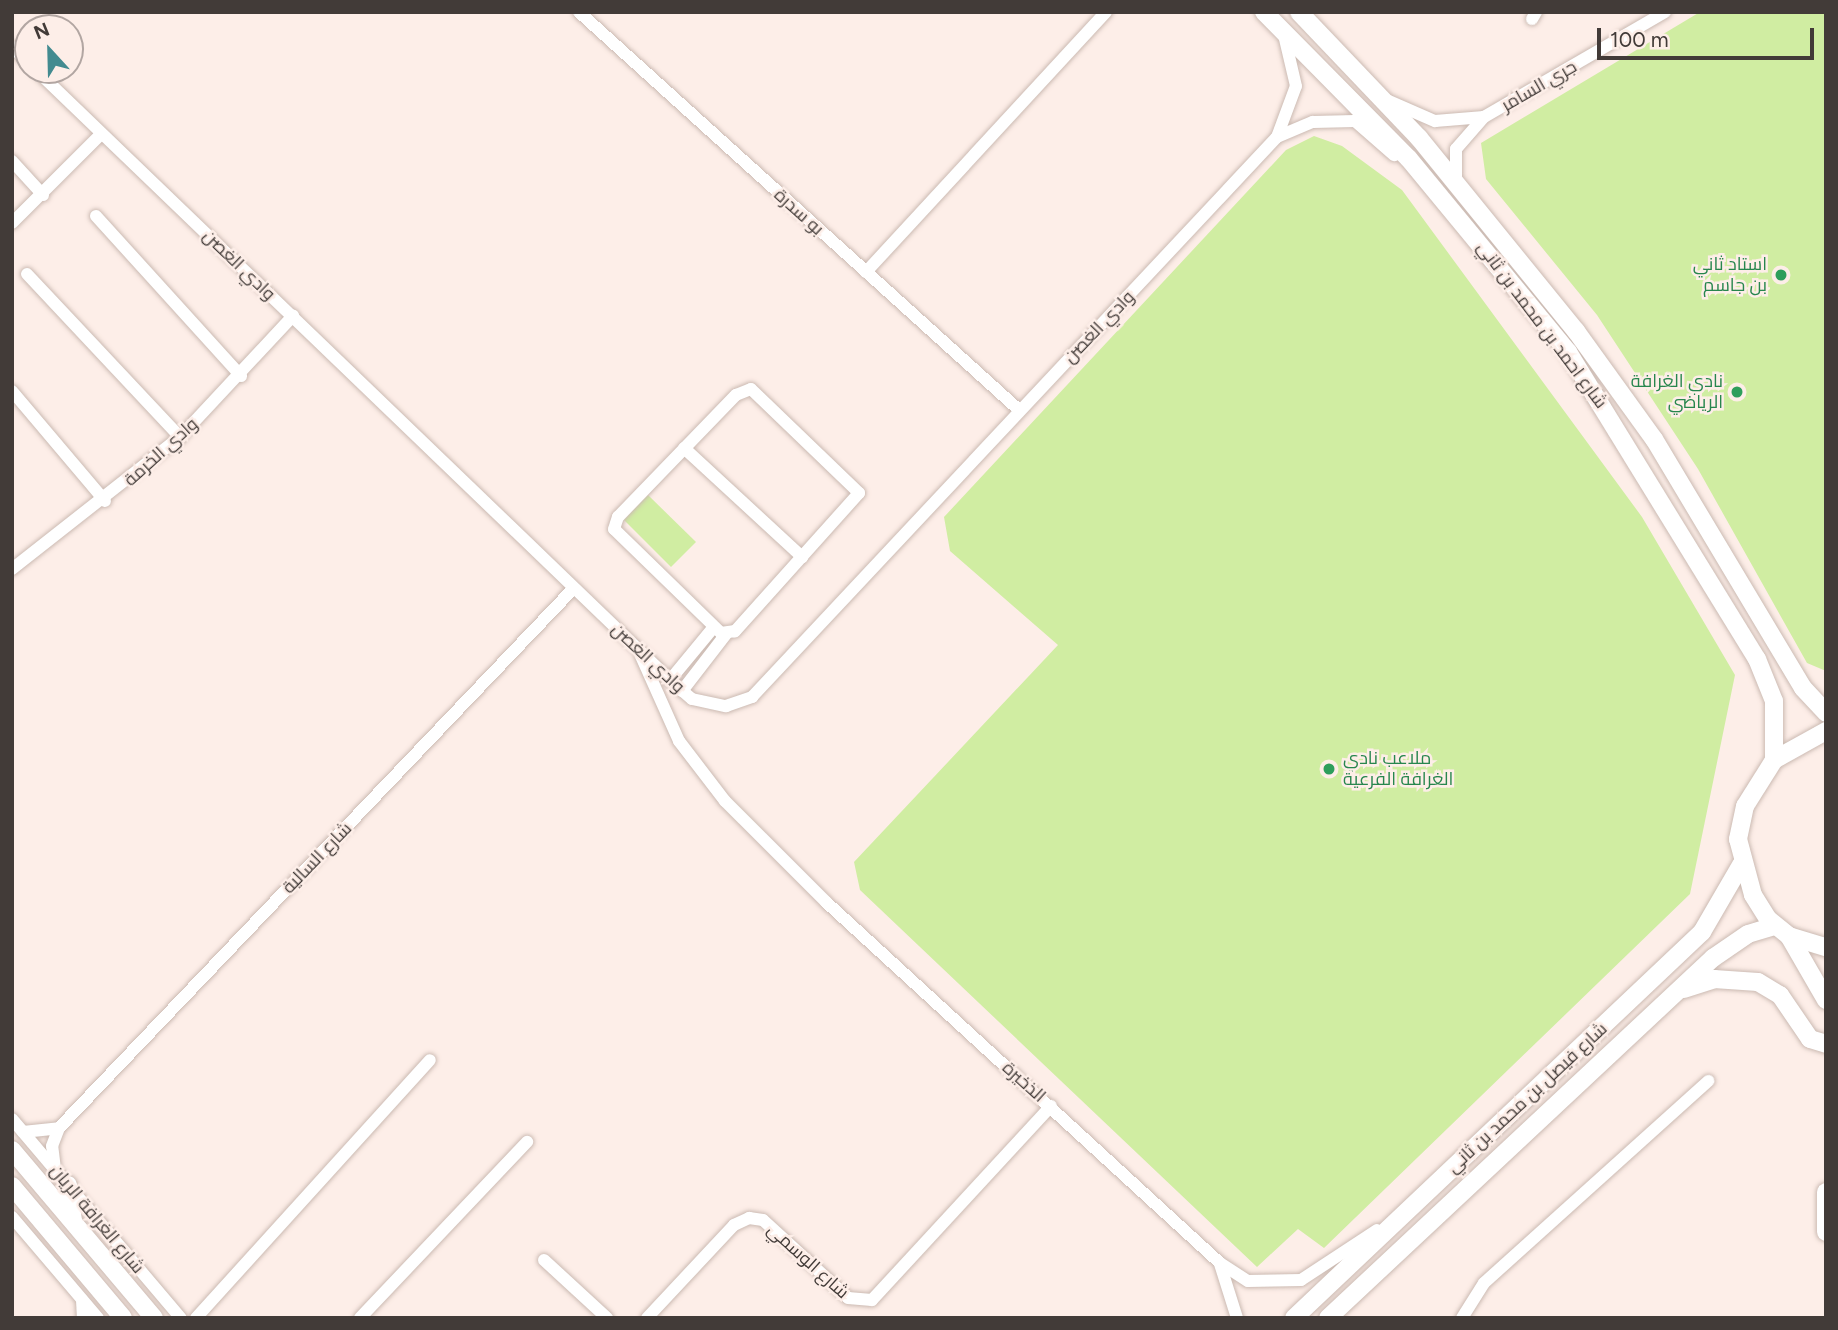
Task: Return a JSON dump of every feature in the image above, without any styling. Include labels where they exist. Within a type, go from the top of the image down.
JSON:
[{"type":"street","name":"بو سدرة","points":[[579,12],[1019,410]]},
{"type":"street","points":[[866,272],[1106,12]]},
{"type":"street","name":"شارع احمد بن محمد بن ثاني","points":[[1264,12],[1440,195],[1567,352],[1707,572],[1770,687],[1774,760]]},
{"type":"street","name":"شارع احمد بن محمد بن ثاني","points":[[1299,12],[1456,180],[1654,439],[1798,680],[1826,713]]},
{"type":"street","name":"جري السامر","points":[[1456,180],[1456,149],[1485,117],[1665,12]]},
{"type":"street","name":"وادي الغصن","points":[[50,84],[670,680],[682,691],[726,706],[752,697],[1277,136],[1297,86],[1282,28]]},
{"type":"street","name":"جري السامر","points":[[1382,98],[1435,121],[1485,117]]},
{"type":"street","name":"وادي الغصن","points":[[1277,136],[1313,122],[1355,121],[1440,195]]},
{"type":"street","points":[[12,223],[43,195],[101,134]]},
{"type":"street","points":[[12,161],[43,195]]},
{"type":"street","points":[[96,216],[241,376]]},
{"type":"street","points":[[27,274],[180,437]]},
{"type":"street","name":"وادي الخرمة","points":[[12,569],[105,501],[180,437],[241,376],[293,316]]},
{"type":"street","points":[[12,391],[105,501]]},
{"type":"street","points":[[682,691],[726,634],[802,557],[858,490],[761,395],[740,391],[618,517],[614,529],[713,628],[726,634]]},
{"type":"street","points":[[684,448],[802,557]]},
{"type":"street","name":"شارع السالية","points":[[59,1128],[574,588]]},
{"type":"street","points":[[670,680],[713,628]]},
{"type":"street","name":"الذخيرة","points":[[640,652],[662,709],[692,761],[826,902],[1220,1263],[1248,1281],[1301,1280],[1414,1204]]},
{"type":"street","points":[[1826,732],[1774,760],[1745,806],[1741,864],[1826,1000]]},
{"type":"street","name":"شارع فيصل بن محمد بن ثاني","points":[[1294,1318],[1702,932],[1741,864]]},
{"type":"street","points":[[1782,931],[1826,947]]},
{"type":"street","name":"شارع فيصل بن محمد بن ثاني","points":[[1328,1318],[1675,993],[1738,939],[1782,931]]},
{"type":"street","points":[[1675,993],[1714,979],[1758,982],[1787,1002],[1810,1039],[1826,1044]]},
{"type":"street","points":[[196,1318],[430,1060]]},
{"type":"street","points":[[1462,1318],[1484,1283],[1708,1081]]},
{"type":"street","name":"شارع الوسمي","points":[[647,1318],[734,1225],[749,1218],[762,1220],[848,1298],[872,1300],[1051,1106]]},
{"type":"street","name":"شارع الغرافة الريان","points":[[12,1119],[181,1318]]},
{"type":"street","points":[[23,1132],[59,1128],[52,1146],[55,1170]]},
{"type":"street","points":[[360,1318],[527,1142]]},
{"type":"street","name":"شارع الغرافة الريان","points":[[12,1150],[154,1318]]},
{"type":"street","points":[[68,1185],[73,1221]]},
{"type":"street","points":[[12,1186],[124,1318]]},
{"type":"street","points":[[1826,1192],[1826,1232]]},
{"type":"street","points":[[12,1217],[98,1318]]},
{"type":"street","points":[[544,1259],[607,1318]]},
{"type":"street","name":"الذخيرة","points":[[1220,1263],[1237,1318]]},
{"type":"street","points":[[82,1300],[83,1318]]},
{"type":"green space","name":"نادي الغرافة الرياضي","points":[[1700,12],[1826,12],[1826,671],[1807,663],[1698,469],[1597,315],[1486,179],[1481,143]]},
{"type":"green space","name":"ملاعب نادي الغرافة الفرعية","points":[[1314,136],[1342,146],[1402,190],[1642,517],[1735,675],[1690,894],[1324,1248],[1298,1229],[1257,1267],[860,890],[854,862],[1058,645],[950,551],[944,517],[1286,150]]},
{"type":"green space","points":[[648,495],[696,542],[671,567],[624,520]]},
{"type":"place","name":"استاد ثاني بن جاسم","points":[[1781,275]]},
{"type":"place","name":"نادي الغرافة الرياضي","points":[[1737,392]]},
{"type":"place","name":"ملاعب نادي الغرافة الفرعية","points":[[1329,769]]}]
